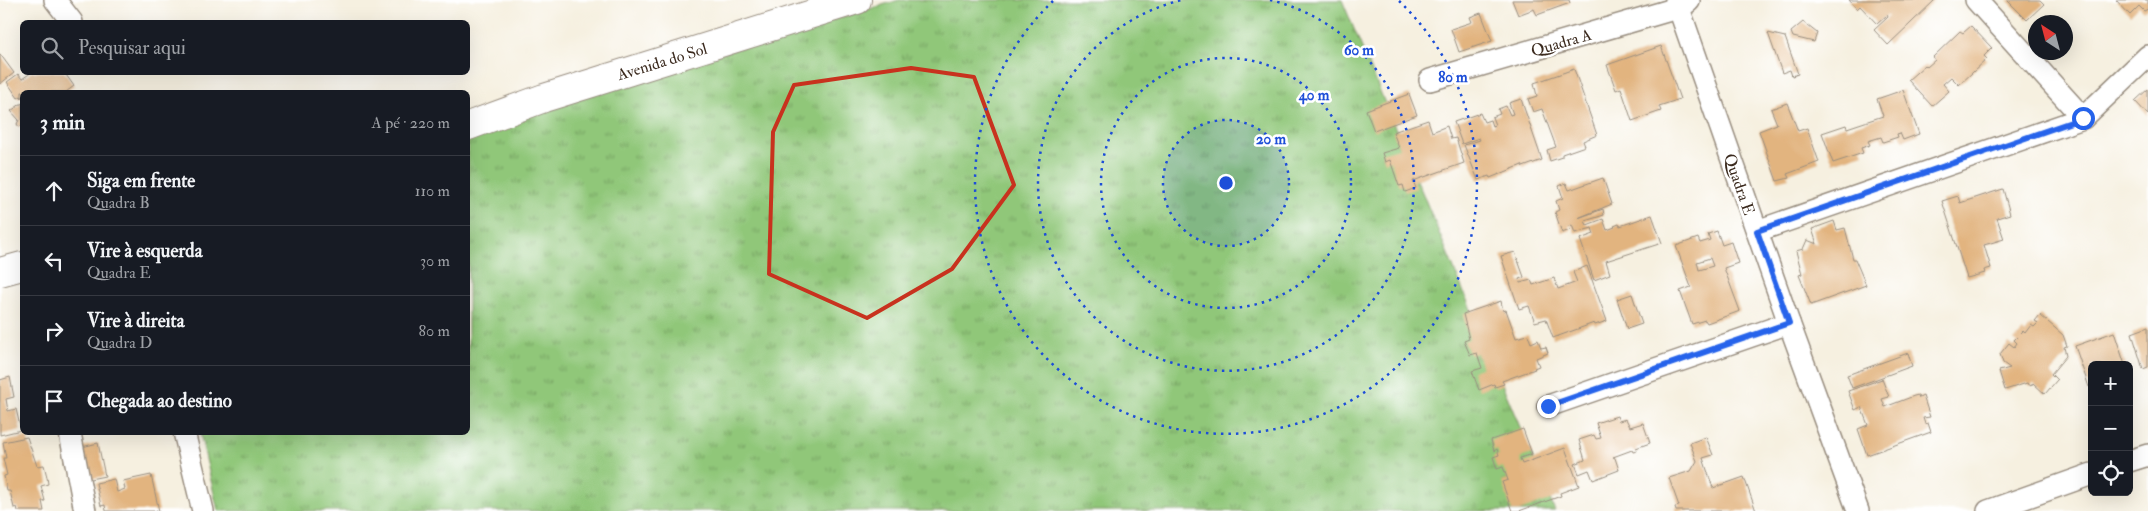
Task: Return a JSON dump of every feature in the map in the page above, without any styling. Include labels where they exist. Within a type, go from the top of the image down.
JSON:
[{"type":"street","points":[[55,0],[70,20]]},
{"type":"street","name":"Avenida do Sol","points":[[470,125],[544,98],[857,0]]},
{"type":"street","points":[[1976,0],[2083,118]]},
{"type":"street","name":"Quadra A","points":[[1430,80],[1676,8]]},
{"type":"street","name":"Quadra E","points":[[1676,8],[1858,511]]},
{"type":"street","points":[[1757,231],[2083,118],[2148,56]]},
{"type":"street","points":[[0,272],[20,267]]},
{"type":"street","points":[[1548,406],[1789,323]]},
{"type":"street","points":[[70,435],[85,511]]},
{"type":"street","points":[[185,435],[203,511]]},
{"type":"street","points":[[2133,460],[2148,455]]},
{"type":"street","points":[[1988,511],[2088,475]]},
{"type":"highlighted area","points":[[911,68],[974,77],[1014,185],[952,269],[867,318],[769,274],[773,132],[794,85]]},
{"type":"green space","points":[[899,0],[1342,0],[1555,511],[218,511],[200,435],[470,435],[470,129]]},
{"type":"building","points":[[1512,0],[1569,0],[1570,3],[1537,15],[1534,9],[1518,15]]},
{"type":"building","points":[[1849,0],[1935,0],[1888,45],[1874,30],[1888,17],[1887,15],[1877,24],[1860,6],[1857,9]]},
{"type":"building","points":[[2007,0],[2040,0],[2044,4],[2032,15],[2028,15],[2027,20]]},
{"type":"building","points":[[2116,0],[2148,0],[2148,9],[2144,11],[2139,6],[2130,15]]},
{"type":"building","points":[[1481,13],[1492,41],[1459,52],[1451,29],[1472,22],[1470,17]]},
{"type":"building","points":[[1803,22],[1817,33],[1814,42],[1793,37],[1791,32]]},
{"type":"building","points":[[1971,26],[1992,48],[1984,56],[1987,59],[1959,85],[1951,77],[1943,84],[1949,91],[1932,106],[1908,80],[1925,65],[1927,67],[1935,60],[1933,57],[1960,31],[1963,33]]},
{"type":"building","points":[[1768,33],[1785,37],[1798,74],[1792,76],[1790,70],[1782,73]]},
{"type":"building","points":[[1661,46],[1680,99],[1659,106],[1661,111],[1632,121],[1621,88],[1616,90],[1607,65]]},
{"type":"building","points":[[0,54],[14,73],[0,84]]},
{"type":"building","points":[[1574,69],[1597,135],[1583,141],[1585,146],[1562,154],[1562,157],[1550,161],[1547,150],[1556,147],[1542,109],[1533,112],[1528,99],[1537,96],[1534,83]]},
{"type":"building","points":[[18,74],[22,79],[28,75],[66,75],[74,86],[69,90],[20,90],[20,97],[18,98],[7,82]]},
{"type":"building","points":[[2148,89],[2148,115],[2135,101]]},
{"type":"building","points":[[1903,90],[1919,134],[1903,140],[1900,133],[1897,134],[1898,137],[1883,142],[1881,137],[1868,141],[1870,145],[1861,148],[1863,153],[1833,163],[1822,133],[1846,125],[1847,128],[1883,116],[1877,99]]},
{"type":"building","points":[[1409,94],[1417,115],[1374,131],[1366,110]]},
{"type":"building","points":[[1521,99],[1542,160],[1523,167],[1522,165],[1490,178],[1489,176],[1478,180],[1464,145],[1480,140],[1479,138],[1462,144],[1454,122],[1480,113],[1484,122],[1490,120],[1492,126],[1495,125],[1492,117],[1500,114],[1498,109],[1506,106],[1510,115],[1513,114],[1509,103]]},
{"type":"building","points":[[1787,103],[1798,131],[1807,128],[1819,162],[1787,174],[1789,178],[1777,181],[1759,131],[1777,124],[1771,109]]},
{"type":"building","points":[[20,104],[19,127],[17,124],[19,120],[11,111]]},
{"type":"building","points":[[1428,120],[1432,132],[1447,126],[1451,139],[1456,138],[1464,163],[1413,181],[1416,188],[1405,192],[1403,185],[1399,186],[1390,160],[1385,162],[1382,153],[1399,148],[1393,132]]},
{"type":"building","points":[[1603,178],[1612,204],[1578,218],[1603,209],[1604,215],[1585,221],[1587,225],[1603,219],[1607,230],[1619,224],[1620,226],[1652,215],[1662,243],[1606,261],[1610,274],[1594,280],[1580,239],[1594,234],[1592,228],[1575,233],[1572,225],[1569,226],[1570,230],[1562,233],[1555,212],[1559,210],[1556,201],[1563,198],[1559,186],[1566,183],[1569,190]]},
{"type":"building","points":[[2003,189],[2010,214],[1997,218],[2004,239],[1984,245],[1991,268],[1984,270],[1985,273],[1967,278],[1942,201],[1958,196],[1960,203]]},
{"type":"building","points":[[1834,221],[1837,230],[1845,228],[1853,259],[1855,259],[1866,285],[1811,305],[1799,275],[1802,274],[1796,251],[1803,249],[1807,240],[1817,244],[1812,229]]},
{"type":"building","points":[[1717,231],[1722,245],[1731,242],[1738,263],[1724,268],[1740,311],[1707,323],[1705,320],[1692,324],[1680,291],[1691,287],[1676,246],[1698,238],[1700,243],[1710,240],[1708,234]],"holes":[[[1710,258],[1713,266],[1699,270],[1697,262]]]},
{"type":"building","points":[[1515,252],[1524,277],[1519,279],[1520,283],[1531,280],[1533,285],[1554,278],[1558,289],[1577,282],[1573,272],[1587,266],[1607,321],[1595,325],[1594,323],[1553,338],[1546,319],[1535,322],[1529,306],[1519,309],[1501,256]]},
{"type":"building","points":[[1632,294],[1642,324],[1627,329],[1617,299]]},
{"type":"building","points":[[1501,301],[1503,311],[1506,310],[1516,338],[1528,335],[1531,343],[1538,340],[1541,348],[1546,347],[1548,353],[1536,358],[1539,366],[1535,369],[1502,381],[1504,384],[1495,387],[1494,384],[1479,390],[1472,371],[1482,368],[1477,353],[1470,355],[1464,341],[1469,339],[1463,314]]},
{"type":"building","points":[[2040,315],[2063,335],[2067,346],[2064,347],[2066,356],[2051,374],[2057,380],[2045,394],[2033,383],[2031,386],[2027,383],[2005,390],[1999,371],[2010,368],[2003,363],[2000,354],[2009,343],[2014,347],[2017,343],[2014,340],[2023,331],[2025,333],[2031,325],[2034,327],[2038,323],[2035,321]]},
{"type":"building","points":[[2148,327],[2148,367],[2143,369],[2132,333]]},
{"type":"building","points":[[2114,332],[2124,361],[2088,361],[2088,384],[2075,346]]},
{"type":"building","points":[[1908,353],[1912,366],[1852,388],[1847,375]]},
{"type":"building","points":[[10,377],[14,397],[6,399],[8,411],[16,409],[20,430],[0,435],[0,380]]},
{"type":"building","points":[[1882,379],[1889,397],[1882,399],[1885,407],[1914,396],[1918,395],[1919,398],[1923,396],[1930,417],[1923,418],[1925,424],[1928,423],[1931,432],[1867,455],[1858,429],[1868,425],[1861,407],[1855,410],[1848,391]]},
{"type":"building","points":[[1617,416],[1619,421],[1626,419],[1630,427],[1643,423],[1650,443],[1636,448],[1637,451],[1633,452],[1632,450],[1613,457],[1619,470],[1593,480],[1589,470],[1579,474],[1575,464],[1585,460],[1579,440],[1594,435],[1596,439],[1601,438],[1596,423]]},
{"type":"building","points":[[1523,429],[1532,454],[1520,458],[1522,464],[1565,448],[1579,486],[1560,493],[1561,496],[1519,511],[1512,511],[1502,482],[1508,480],[1503,467],[1497,469],[1493,457],[1499,455],[1497,449],[1494,451],[1491,440]]},
{"type":"building","points":[[27,437],[37,466],[44,465],[47,477],[48,484],[41,486],[45,501],[42,501],[44,511],[18,511],[17,507],[14,508],[10,491],[7,491],[4,476],[7,475],[3,458],[6,458],[3,442]]},
{"type":"building","points":[[1706,437],[1713,455],[1703,458],[1713,488],[1744,477],[1756,511],[1676,511],[1675,507],[1679,506],[1669,478],[1691,471],[1697,461],[1690,443]]},
{"type":"building","points":[[98,443],[105,476],[85,480],[78,448]]},
{"type":"building","points":[[151,475],[159,511],[106,511],[105,505],[101,506],[96,483],[114,479],[117,492],[125,489],[123,481]]},
{"type":"route","points":[[1548,406],[1789,323],[1757,231],[2083,118]]}]
